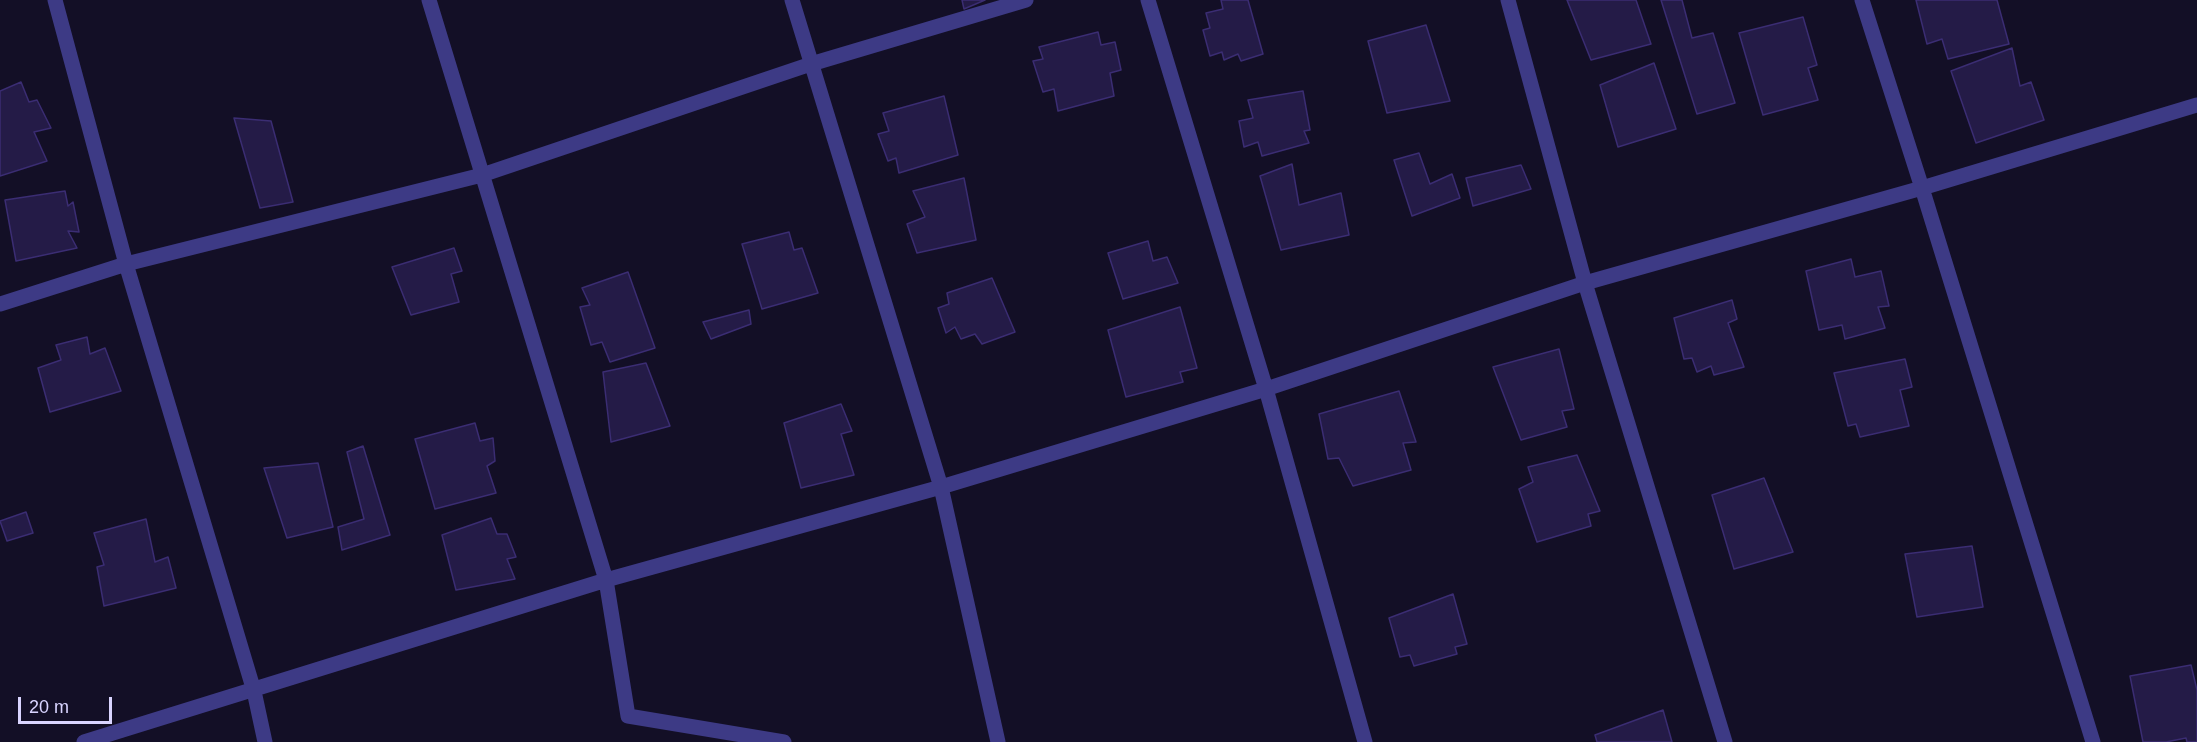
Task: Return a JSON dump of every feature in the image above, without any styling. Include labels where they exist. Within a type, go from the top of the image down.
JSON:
[{"type":"street","points":[[55,0],[126,264],[254,691],[266,742]]},
{"type":"street","points":[[429,0],[606,580],[628,716],[784,742]]},
{"type":"street","points":[[792,0],[941,487],[998,742]]},
{"type":"street","points":[[0,304],[126,264],[482,175],[811,64],[1026,0]]},
{"type":"street","points":[[1148,0],[1266,389],[1365,742]]},
{"type":"street","points":[[1508,0],[1585,284],[1725,742]]},
{"type":"street","points":[[1862,0],[2093,742]]},
{"type":"street","points":[[84,742],[606,580],[941,487],[1266,389],[1585,284],[1922,188],[2197,105]]},
{"type":"building","points":[[962,0],[985,0],[964,9]]},
{"type":"building","points":[[1221,0],[1248,0],[1263,54],[1241,61],[1238,54],[1224,60],[1222,52],[1210,56],[1203,30],[1210,28],[1206,13],[1223,9]]},
{"type":"building","points":[[1567,0],[1636,0],[1651,44],[1591,60]]},
{"type":"building","points":[[1661,0],[1682,0],[1692,38],[1713,33],[1735,103],[1697,114]]},
{"type":"building","points":[[1916,0],[1997,0],[2009,44],[1948,59],[1942,39],[1927,44]]},
{"type":"building","points":[[1803,17],[1817,65],[1808,68],[1818,100],[1763,115],[1739,33]]},
{"type":"building","points":[[1426,25],[1450,101],[1387,113],[1368,41]]},
{"type":"building","points":[[1098,32],[1101,45],[1115,42],[1121,70],[1110,73],[1114,96],[1058,111],[1054,89],[1043,92],[1033,61],[1043,59],[1039,47]]},
{"type":"building","points":[[2012,48],[2020,86],[2031,82],[2044,120],[1976,143],[1951,71]]},
{"type":"building","points":[[1654,63],[1676,129],[1618,147],[1600,85]]},
{"type":"building","points":[[21,82],[29,102],[37,100],[51,128],[34,132],[47,161],[0,176],[0,91]]},
{"type":"building","points":[[1303,91],[1310,130],[1304,131],[1309,143],[1262,156],[1258,142],[1244,147],[1239,121],[1253,118],[1248,100]]},
{"type":"building","points":[[944,96],[958,155],[899,173],[896,158],[888,161],[878,134],[889,131],[883,113]]},
{"type":"building","points":[[234,118],[271,121],[293,202],[260,208]]},
{"type":"building","points":[[1419,153],[1430,184],[1452,174],[1460,198],[1412,216],[1394,160]]},
{"type":"building","points":[[1292,164],[1299,205],[1341,193],[1349,235],[1281,250],[1260,176]]},
{"type":"building","points":[[1521,165],[1531,189],[1473,206],[1466,178]]},
{"type":"building","points":[[964,178],[976,240],[917,253],[907,224],[925,217],[913,191]]},
{"type":"building","points":[[65,191],[68,206],[73,202],[79,232],[68,231],[77,248],[16,261],[5,200]]},
{"type":"building","points":[[789,232],[794,250],[802,248],[818,293],[762,309],[742,244]]},
{"type":"building","points":[[1148,241],[1153,261],[1167,257],[1178,283],[1123,299],[1108,253]]},
{"type":"building","points":[[454,248],[462,271],[451,274],[459,302],[411,315],[392,267]]},
{"type":"building","points":[[1851,259],[1855,277],[1881,271],[1889,306],[1878,307],[1885,328],[1845,339],[1842,325],[1819,330],[1806,271]]},
{"type":"building","points":[[628,272],[655,348],[610,362],[602,342],[591,345],[580,307],[590,305],[582,288]]},
{"type":"building","points":[[992,278],[1015,332],[982,344],[975,334],[961,339],[955,327],[946,333],[938,308],[949,304],[947,293]]},
{"type":"building","points":[[1732,300],[1737,319],[1728,323],[1744,367],[1714,375],[1711,366],[1697,372],[1692,358],[1684,359],[1674,318]]},
{"type":"building","points":[[1180,307],[1197,368],[1180,372],[1183,382],[1126,397],[1108,330]]},
{"type":"building","points":[[749,310],[751,324],[711,339],[703,322]]},
{"type":"building","points":[[87,337],[90,354],[105,348],[121,391],[50,412],[38,368],[61,360],[56,345]]},
{"type":"building","points":[[1559,349],[1574,409],[1562,411],[1567,427],[1521,440],[1493,367]]},
{"type":"building","points":[[1905,359],[1912,387],[1900,390],[1909,426],[1860,437],[1856,424],[1848,426],[1834,373]]},
{"type":"building","points":[[646,363],[670,426],[611,442],[603,372]]},
{"type":"building","points":[[1399,391],[1416,442],[1403,443],[1411,470],[1353,486],[1339,458],[1328,459],[1319,414]]},
{"type":"building","points":[[841,404],[852,431],[841,434],[854,475],[801,488],[784,423]]},
{"type":"building","points":[[475,423],[480,441],[493,438],[495,461],[487,466],[496,493],[435,509],[415,439]]},
{"type":"building","points":[[363,446],[390,535],[342,550],[338,527],[364,519],[347,452]]},
{"type":"building","points":[[1577,455],[1600,511],[1588,514],[1591,526],[1537,542],[1519,489],[1533,482],[1528,467]]},
{"type":"building","points":[[318,463],[333,527],[287,538],[264,468]]},
{"type":"building","points":[[1764,478],[1793,552],[1734,569],[1712,495]]},
{"type":"building","points":[[26,512],[33,533],[7,541],[0,521]]},
{"type":"building","points":[[491,518],[497,534],[507,534],[516,557],[507,559],[515,579],[456,590],[442,535]]},
{"type":"building","points":[[146,519],[155,562],[168,557],[176,588],[104,606],[97,567],[104,565],[94,533]]},
{"type":"building","points":[[1972,546],[1983,607],[1917,617],[1905,554]]},
{"type":"building","points":[[1453,594],[1467,644],[1455,647],[1457,654],[1414,666],[1410,655],[1400,657],[1389,618]]},
{"type":"building","points":[[2191,665],[2197,690],[2197,742],[2187,742],[2186,738],[2166,742],[2143,742],[2130,676]]},
{"type":"building","points":[[1663,710],[1672,742],[1597,742],[1595,735]]}]
